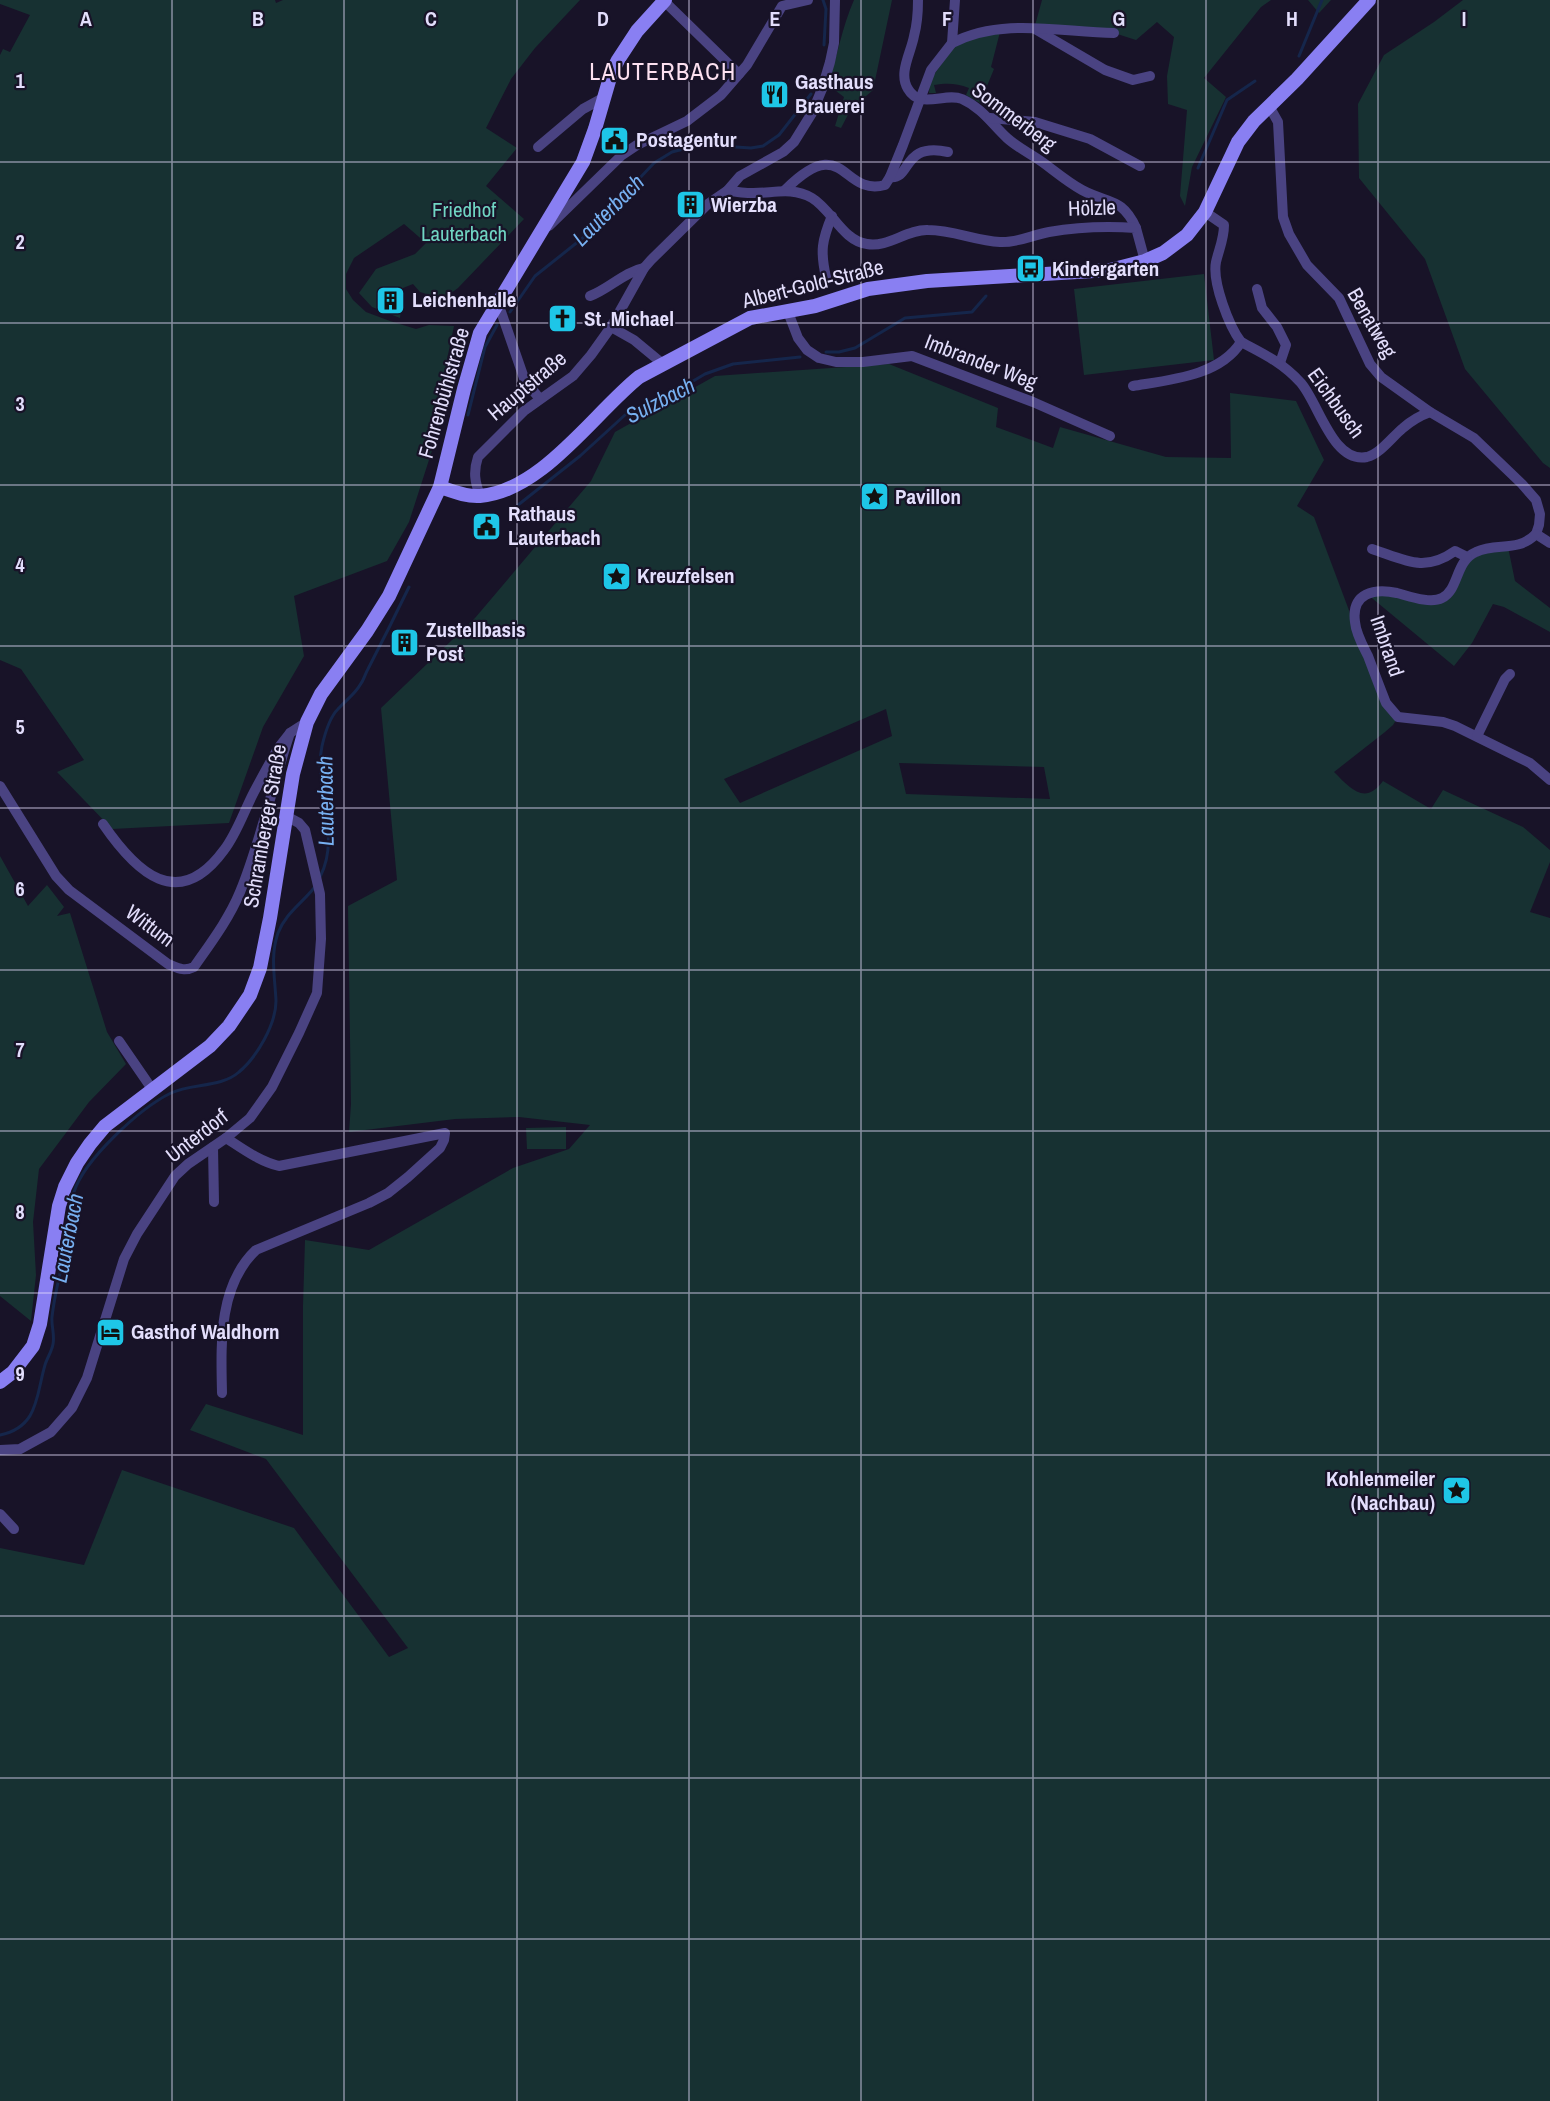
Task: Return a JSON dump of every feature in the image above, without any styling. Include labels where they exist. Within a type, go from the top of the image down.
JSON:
[{"type":"main road","points":[[1144,261],[1163,253],[1186,235],[1205,212],[1238,142],[1254,121],[1369,0]]},
{"type":"main road","name":"Fohrenbühlstraße","points":[[440,488],[480,333],[583,162],[611,74],[624,49],[665,1]]},
{"type":"main road","name":"Albert-Gold-Straße","points":[[440,488],[480,496],[508,488],[541,469],[639,377],[750,318],[815,306],[868,289],[927,281],[1110,270],[1144,261]]},
{"type":"main road","name":"Schramberger Straße","points":[[0,1382],[13,1372],[33,1346],[40,1324],[59,1206],[65,1187],[77,1163],[105,1126],[210,1046],[229,1026],[250,995],[260,968],[295,765],[307,722],[321,694],[367,631],[389,596],[440,488]]},
{"type":"street","points":[[540,234],[622,155],[698,113],[721,95],[754,54],[782,6],[808,0]]},
{"type":"street","name":"Hauptstraße","points":[[480,496],[474,478],[478,457],[524,411],[573,376],[611,327],[644,268],[708,204],[727,191],[740,176],[783,152],[802,131],[822,89],[830,62],[834,43],[835,0]]},
{"type":"street","points":[[918,0],[914,36],[904,80],[912,95],[920,100]]},
{"type":"street","points":[[952,43],[955,0]]},
{"type":"street","points":[[665,1],[739,74]]},
{"type":"street","points":[[785,190],[806,170],[823,164],[832,165],[868,185],[877,187],[885,185],[932,70],[952,43],[967,35],[1002,28],[1114,33]]},
{"type":"street","points":[[1034,29],[1105,70],[1133,80],[1150,76]]},
{"type":"street","name":"Sommerberg","points":[[920,100],[948,96],[971,104],[990,118],[1007,138],[1082,190],[1118,204],[1129,213],[1136,228]]},
{"type":"street","points":[[538,147],[583,109],[605,97]]},
{"type":"street","name":"Benatweg","points":[[1269,106],[1278,122],[1283,217],[1289,234],[1307,265],[1340,298],[1370,364],[1381,376],[1430,412],[1474,438],[1536,500],[1539,525],[1536,534]]},
{"type":"street","points":[[990,118],[1035,122],[1090,139],[1140,166]]},
{"type":"street","points":[[890,177],[896,178],[902,175],[910,160],[919,152],[934,149],[948,152]]},
{"type":"street","name":"Hölzle","points":[[727,191],[750,194],[785,190],[812,198],[855,240],[867,244],[881,244],[915,231],[929,230],[982,240],[1015,242],[1045,233],[1084,227],[1136,228],[1144,261]]},
{"type":"street","points":[[1133,386],[1173,379],[1204,370],[1235,352],[1241,342],[1233,331],[1216,278],[1216,263],[1224,237],[1224,225],[1217,218],[1205,212]]},
{"type":"street","points":[[826,277],[821,256],[832,216]]},
{"type":"street","points":[[590,296],[601,292],[635,270],[644,268]]},
{"type":"street","points":[[1257,289],[1262,308],[1277,327],[1286,345],[1280,363]]},
{"type":"street","points":[[498,303],[525,381],[540,399]]},
{"type":"street","name":"Imbrander Weg","points":[[788,312],[798,338],[807,350],[819,358],[837,362],[863,362],[912,356],[1033,402],[1110,436]]},
{"type":"street","points":[[611,327],[634,340],[663,364]]},
{"type":"street","name":"Eichbusch","points":[[1241,342],[1280,363],[1302,385],[1332,436],[1344,452],[1356,458],[1370,456],[1416,417],[1430,412]]},
{"type":"street","points":[[1372,549],[1414,563],[1432,563],[1455,551],[1467,557],[1482,549],[1520,545],[1536,534],[1550,543]]},
{"type":"street","name":"Imbrand","points":[[1467,557],[1458,570],[1448,593],[1441,599],[1430,600],[1376,590],[1367,594],[1359,602],[1356,608],[1355,623],[1386,703],[1393,713],[1398,717],[1443,722],[1477,735],[1530,763],[1550,780]]},
{"type":"street","points":[[1477,735],[1504,679],[1510,674]]},
{"type":"street","points":[[103,824],[134,862],[148,873],[169,882],[179,883],[193,879],[224,850],[279,747],[290,733],[307,722]]},
{"type":"street","name":"Wittum","points":[[0,786],[57,876],[69,890],[168,964],[188,970],[194,967],[239,895],[258,843],[290,733]]},
{"type":"street","name":"Unterdorf","points":[[0,1450],[20,1449],[51,1432],[72,1408],[87,1378],[124,1259],[132,1243],[175,1176],[249,1118],[272,1087],[316,993],[322,921],[319,890],[305,830],[299,823],[286,816]]},
{"type":"street","points":[[119,1041],[152,1089]]},
{"type":"street","points":[[222,1393],[221,1337],[226,1308],[235,1278],[247,1259],[256,1250],[388,1193],[440,1148],[445,1133],[279,1166],[268,1164],[226,1138]]},
{"type":"street","points":[[213,1148],[214,1202]]},
{"type":"street","points":[[0,1514],[14,1529]]},
{"type":"green space","name":"Friedhof Lauterbach","points":[[0,0],[275,0],[276,3],[283,0],[580,0],[535,48],[511,79],[486,128],[517,148],[486,186],[524,219],[458,288],[443,299],[420,292],[413,284],[403,288],[400,318],[372,307],[359,293],[376,269],[415,254],[426,243],[404,224],[354,258],[346,274],[346,289],[353,300],[366,312],[416,329],[429,325],[454,326],[446,364],[447,404],[409,522],[387,561],[294,596],[304,656],[263,727],[229,823],[112,829],[57,772],[84,760],[21,669],[0,660],[0,55],[3,49],[10,52],[30,15],[0,4]]},
{"type":"green space","points":[[854,0],[892,0],[873,90],[851,109],[841,128],[835,126],[844,97],[828,85]]},
{"type":"green space","points":[[1042,0],[1271,0],[1261,7],[1204,78],[1226,97],[1192,167],[1185,206],[1180,196],[1187,110],[1168,104],[1167,76],[1174,37],[1157,22],[1136,40],[1114,33],[1034,29]]},
{"type":"green space","points":[[1308,0],[1331,0],[1319,13]]},
{"type":"green space","points":[[1463,0],[1550,0],[1550,468],[1543,463],[1465,369],[1425,259],[1359,178],[1358,104],[1384,55]]},
{"type":"green space","points":[[1000,32],[991,67],[994,69],[980,103],[966,95],[969,88],[960,85],[934,85],[936,93],[929,93],[930,80],[957,43]]},
{"type":"green space","points":[[1204,274],[1214,360],[1084,375],[1074,289]]},
{"type":"green space","points":[[889,364],[998,408],[996,427],[1053,448],[1060,427],[1166,457],[1231,458],[1230,393],[1296,401],[1324,460],[1297,506],[1314,517],[1356,629],[1398,717],[1385,732],[1334,772],[1358,792],[1370,792],[1383,781],[1431,809],[1443,790],[1523,827],[1550,850],[1550,862],[1530,912],[1550,918],[1550,2101],[0,2101],[0,1548],[84,1565],[122,1470],[294,1528],[389,1657],[408,1648],[266,1459],[190,1430],[206,1404],[303,1435],[305,1240],[369,1250],[513,1168],[569,1149],[590,1125],[519,1117],[455,1119],[349,1132],[351,1104],[348,906],[397,880],[381,708],[475,618],[591,481],[615,432],[715,376]],"holes":[[[886,709],[892,736],[740,803],[724,779]],[[899,763],[1044,767],[1050,799],[906,794]]]},
{"type":"green space","points":[[1508,547],[1515,581],[1550,608],[1550,632],[1504,607],[1493,604],[1472,643],[1454,666],[1367,594],[1441,599],[1467,557]]},
{"type":"green space","points":[[0,856],[28,906],[47,885],[64,907],[57,916],[70,913],[107,1032],[126,1064],[89,1102],[39,1169],[33,1222],[36,1275],[31,1321],[0,1296]]},
{"type":"green space","points":[[566,1127],[566,1149],[527,1149],[526,1128]]},
{"type":"waterway","name":"Lauterbach","points":[[823,0],[826,9],[824,45]]},
{"type":"waterway","name":"Sulzbach","points":[[1299,56],[1322,0]]},
{"type":"waterway","name":"Sulzbach","points":[[1198,168],[1227,100],[1255,81]]},
{"type":"waterway","name":"Lauterbach","points":[[510,312],[535,276],[584,237],[654,163],[672,152],[691,147],[705,145],[751,148],[763,146],[779,135],[811,94]]},
{"type":"waterway","name":"Sulzbach","points":[[826,352],[855,348],[905,318],[972,312],[986,296]]},
{"type":"waterway","name":"Lauterbach","points":[[468,415],[485,347],[497,325]]},
{"type":"waterway","name":"Sulzbach","points":[[513,509],[580,456],[625,415],[705,374],[733,364],[800,357]]},
{"type":"waterway","name":"Lauterbach","points":[[320,877],[326,861],[328,845],[320,762],[326,731],[335,713],[363,681],[409,587]]},
{"type":"waterway","name":"Lauterbach","points":[[0,1435],[22,1425],[34,1408],[45,1365],[52,1349],[53,1307],[68,1237],[72,1198],[80,1179],[89,1165],[115,1136],[158,1100],[179,1090],[224,1081],[246,1066],[264,1039],[273,1020],[276,1001],[274,959],[278,933],[289,914],[314,888]]},
{"type":"place","name":"Gasthaus Brauerei","points":[[774,94]]},
{"type":"place","name":"Postagentur","points":[[615,140]]},
{"type":"place","name":"Wierzba","points":[[690,205]]},
{"type":"place","name":"Kindergarten","points":[[1031,269]]},
{"type":"place","name":"Leichenhalle","points":[[391,300]]},
{"type":"place","name":"St. Michael","points":[[563,319]]},
{"type":"place","name":"Pavillon","points":[[874,497]]},
{"type":"place","name":"Rathaus Lauterbach","points":[[487,526]]},
{"type":"place","name":"Kreuzfelsen","points":[[616,576]]},
{"type":"place","name":"Zustellbasis Post","points":[[405,642]]},
{"type":"place","name":"Gasthof Waldhorn","points":[[110,1332]]},
{"type":"place","name":"Kohlenmeiler (Nachbau)","points":[[1456,1491]]},
{"type":"district","name":"LAUTERBACH","points":[[663,72]]}]
